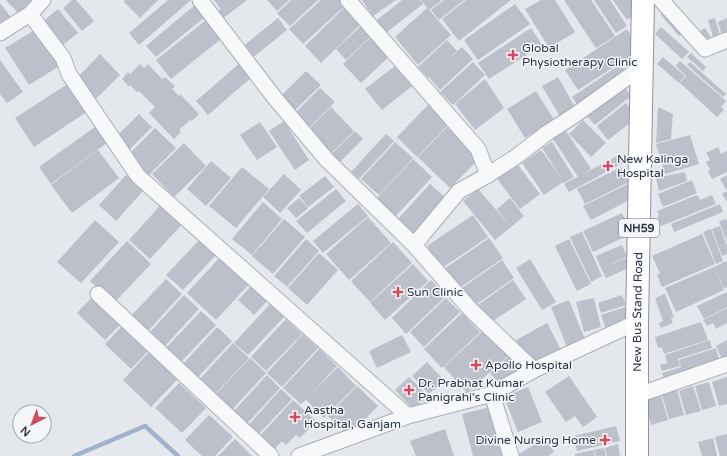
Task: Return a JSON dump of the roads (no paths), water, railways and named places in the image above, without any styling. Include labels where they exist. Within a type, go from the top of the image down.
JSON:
[{"type":"highway","name":"New Bus Stand Road","points":[[637,456],[637,322],[643,0]]},
{"type":"street","points":[[0,33],[30,14],[43,0]]},
{"type":"street","points":[[200,0],[274,97],[326,159],[414,245],[471,310],[534,370]]},
{"type":"street","points":[[348,0],[478,149],[488,175]]},
{"type":"street","points":[[661,0],[705,49],[727,40]]},
{"type":"street","points":[[30,14],[63,58],[69,74],[138,176],[408,416]]},
{"type":"street","points":[[414,245],[460,191],[517,156],[547,133],[576,115],[642,67]]},
{"type":"street","points":[[98,294],[271,456]]},
{"type":"street","points":[[299,456],[322,452],[408,416],[492,394],[534,370],[637,322]]},
{"type":"street","points":[[638,394],[727,364]]},
{"type":"street","points":[[492,394],[511,456]]},
{"type":"waterway","points":[[74,456],[145,426],[178,456]]},
{"type":"place","name":"Global Physiotherapy Clinic","points":[[513,55]]},
{"type":"place","name":"New Kalinga Hospital","points":[[608,166]]},
{"type":"place","name":"Sun Clinic","points":[[398,292]]},
{"type":"place","name":"Apollo Hospital","points":[[476,365]]},
{"type":"place","name":"Dr. Prabhat Kumar Panigrahi's Clinic","points":[[409,390]]},
{"type":"place","name":"Aastha Hospital, Ganjam","points":[[295,417]]},
{"type":"place","name":"Divine Nursing Home","points":[[605,440]]}]
